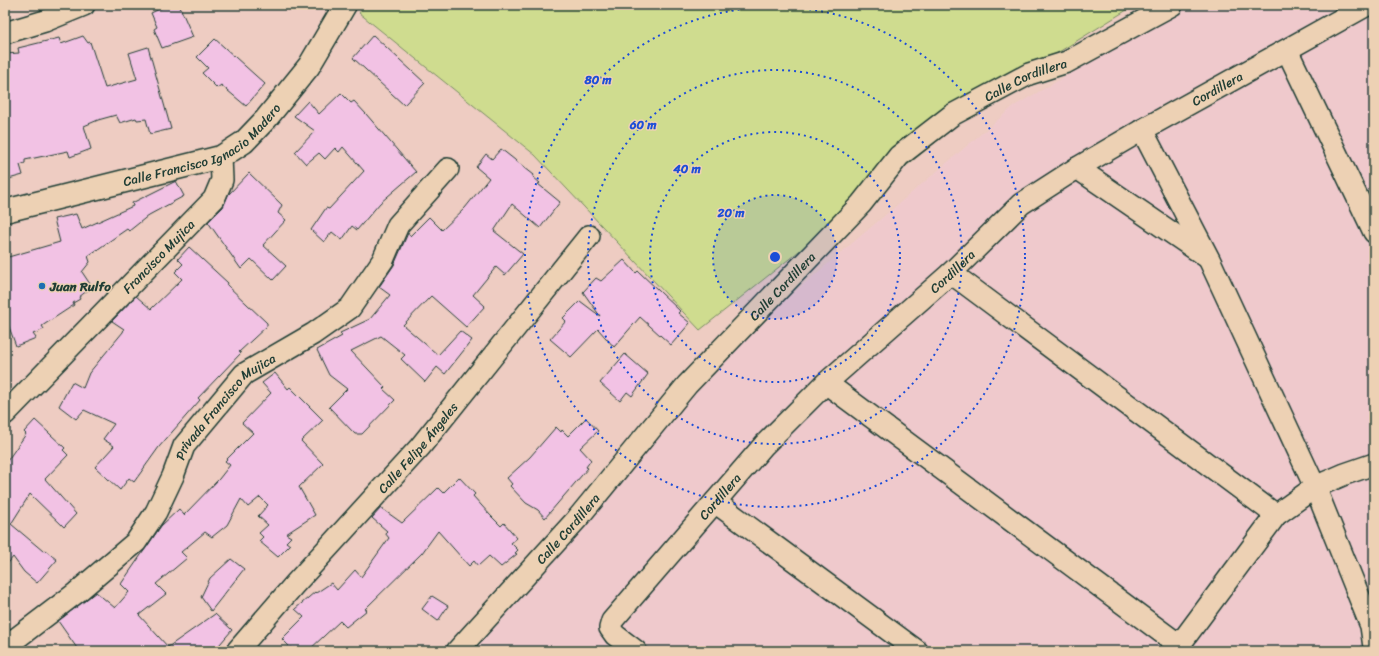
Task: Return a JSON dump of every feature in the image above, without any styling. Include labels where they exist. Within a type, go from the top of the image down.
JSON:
[{"type":"main road","name":"Calle Francisco Ignacio Madero","points":[[5,211],[221,157],[244,142],[266,119],[309,66],[345,5]]},
{"type":"street","points":[[5,33],[45,21],[84,5]]},
{"type":"street","name":"Calle Cordillera","points":[[457,651],[577,518],[687,385],[861,204],[899,156],[952,115],[1029,74],[1067,62],[1172,5]]},
{"type":"street","name":"Cordillera","points":[[636,651],[615,635],[610,628],[612,621],[764,445],[826,383],[951,273],[1022,204],[1077,168],[1142,130],[1367,5]]},
{"type":"street","points":[[1287,50],[1374,232]]},
{"type":"street","points":[[1142,130],[1209,259],[1316,487],[1371,626],[1374,647]]},
{"type":"street","name":"Francisco Mujica","points":[[5,414],[214,199],[222,180],[221,157]]},
{"type":"street","points":[[1077,168],[1209,259]]},
{"type":"street","name":"Privada Francisco Mujica","points":[[5,647],[76,593],[136,542],[156,512],[173,476],[184,446],[244,374],[313,334],[350,308],[383,260],[398,225],[448,169]]},
{"type":"street","name":"Calle Felipe Ángeles","points":[[237,651],[294,585],[420,447],[588,236]]},
{"type":"street","points":[[951,273],[1276,516]]},
{"type":"street","points":[[826,383],[1177,648],[1276,516],[1316,487],[1345,474],[1374,464]]},
{"type":"street","points":[[715,502],[917,651]]},
{"type":"shaded area","points":[[1190,5],[1374,5],[1374,651],[486,651],[476,644],[725,351],[1014,106]]},
{"type":"green space","points":[[365,5],[1135,5],[1015,79],[700,330],[535,155],[359,13]]},
{"type":"building","points":[[168,5],[179,5],[193,37],[162,48],[154,29],[157,27],[151,13]]},
{"type":"building","points":[[373,35],[425,83],[404,105],[353,58]]},
{"type":"building","points":[[83,36],[88,43],[90,42],[105,88],[137,79],[129,53],[148,47],[171,129],[150,134],[146,119],[137,120],[136,118],[120,123],[116,115],[98,120],[84,126],[91,149],[70,157],[68,151],[25,160],[25,163],[20,165],[23,175],[5,180],[5,54],[19,53],[18,48],[59,38],[61,44]]},
{"type":"building","points":[[215,39],[265,84],[246,106],[221,85],[217,88],[202,73],[208,68],[197,57]]},
{"type":"building","points":[[341,93],[351,103],[354,101],[416,172],[380,203],[357,230],[352,226],[342,240],[332,232],[324,242],[311,230],[326,208],[329,209],[364,171],[343,147],[339,152],[335,148],[325,159],[319,153],[306,164],[295,152],[315,131],[294,116],[308,101],[319,114]]},
{"type":"building","points":[[501,149],[534,175],[533,177],[540,183],[538,184],[560,202],[540,228],[512,204],[494,231],[523,254],[505,275],[496,267],[473,295],[485,306],[466,327],[431,296],[403,325],[438,355],[460,331],[472,340],[445,374],[437,367],[425,382],[401,359],[405,355],[381,336],[351,351],[385,387],[383,389],[395,400],[362,434],[355,434],[329,407],[347,389],[329,375],[317,350],[342,336],[340,333],[370,319],[390,295],[379,287],[394,265],[408,233],[410,236],[429,217],[442,230],[465,208],[489,178],[476,167],[486,154],[492,159]]},
{"type":"building","points":[[249,173],[282,205],[278,213],[286,220],[263,245],[286,266],[273,280],[251,259],[241,269],[208,222],[223,207],[228,195]]},
{"type":"building","points":[[176,181],[184,196],[149,215],[129,231],[127,229],[88,256],[90,262],[82,272],[92,287],[79,297],[80,299],[73,303],[74,305],[42,326],[44,329],[33,334],[36,338],[16,346],[5,316],[5,258],[60,242],[54,219],[76,214],[82,229],[133,206],[132,203]]},
{"type":"building","points":[[189,247],[228,283],[227,285],[267,323],[267,326],[239,352],[241,353],[198,398],[200,400],[159,447],[134,482],[129,478],[120,490],[95,467],[114,446],[103,439],[114,424],[84,410],[76,419],[59,406],[72,382],[83,388],[89,373],[123,332],[124,329],[112,321],[136,296],[151,309],[182,279],[175,272],[183,264],[178,259]]},
{"type":"building","points":[[624,260],[636,273],[638,271],[680,311],[678,313],[690,323],[671,345],[640,317],[614,347],[598,329],[571,357],[550,339],[566,321],[563,318],[580,301],[600,316],[583,292],[596,278],[601,281]]},
{"type":"building","points":[[625,354],[648,374],[632,396],[627,392],[620,401],[600,383]]},
{"type":"building","points":[[275,373],[288,389],[290,387],[323,420],[301,441],[323,464],[299,487],[315,515],[286,534],[291,537],[286,542],[290,545],[278,557],[259,541],[263,537],[259,533],[268,525],[258,516],[268,505],[260,497],[248,507],[241,499],[227,525],[212,537],[205,532],[181,552],[187,558],[156,584],[166,594],[139,615],[168,647],[215,614],[232,630],[214,651],[79,651],[58,621],[96,592],[115,608],[129,592],[121,584],[161,526],[179,509],[184,515],[219,479],[230,465],[225,461],[253,433],[242,423],[271,393],[262,383]]},
{"type":"building","points":[[586,418],[598,431],[580,448],[591,460],[586,467],[588,468],[545,518],[538,510],[526,503],[510,486],[512,484],[507,478],[530,457],[556,427],[568,436]]},
{"type":"building","points":[[35,420],[65,448],[63,450],[68,455],[45,479],[76,514],[64,527],[30,494],[11,524],[43,551],[45,550],[57,560],[37,583],[24,572],[13,557],[5,567],[5,464],[26,434],[24,432]]},
{"type":"building","points":[[459,477],[475,494],[473,496],[490,515],[501,526],[504,523],[517,538],[511,543],[518,550],[515,553],[517,554],[501,567],[489,556],[478,566],[474,561],[469,566],[438,531],[422,553],[365,609],[367,610],[346,627],[340,621],[308,651],[294,651],[282,639],[304,617],[295,609],[315,592],[316,593],[331,583],[337,590],[355,570],[361,577],[389,538],[385,533],[387,531],[372,518],[381,508],[402,523],[438,488],[443,493]]},
{"type":"building","points":[[231,559],[244,569],[211,611],[201,597],[210,578]]},
{"type":"building","points":[[432,596],[448,606],[438,621],[422,609]]},
{"type":"place","name":"Juan Rulfo","points":[[42,286]]}]
